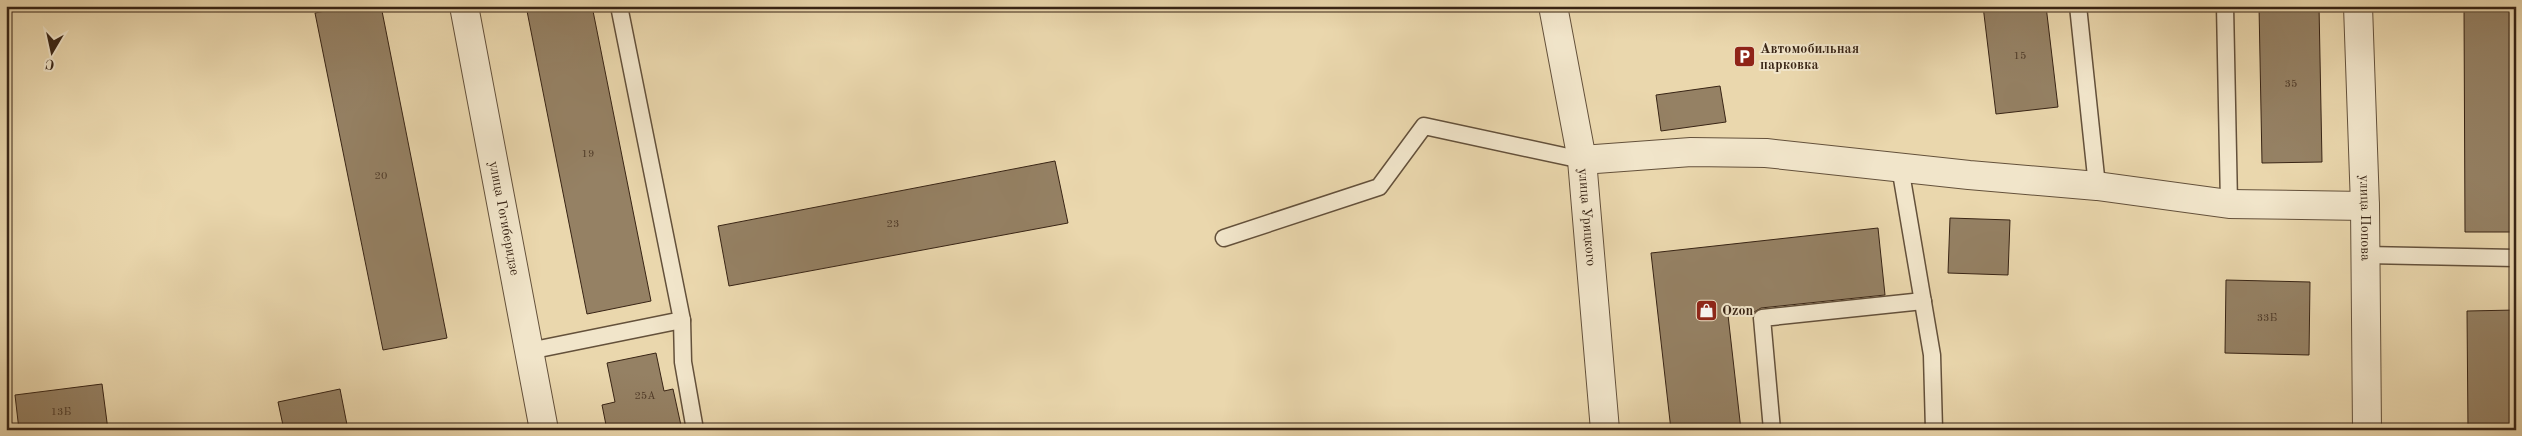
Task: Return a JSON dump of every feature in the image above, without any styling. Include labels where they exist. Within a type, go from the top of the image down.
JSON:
[{"type":"street","name":"улица Гогиберидзе","points":[[464,6],[544,430]]},
{"type":"street","name":"улица Урицкого","points":[[1553,6],[1582,160],[1605,430]]},
{"type":"street","name":"улица Попова","points":[[2358,6],[2365,206],[2367,430]]},
{"type":"street","points":[[1582,160],[1682,152],[1766,153],[2097,186],[2229,204],[2365,206]]},
{"type":"lane","points":[[618,6],[682,320],[683,362],[695,430]]},
{"type":"lane","points":[[2078,6],[2097,186]]},
{"type":"lane","points":[[2224,6],[2229,204]]},
{"type":"lane","points":[[1224,238],[1379,187],[1424,126],[1582,160]]},
{"type":"lane","points":[[1900,167],[1932,355],[1934,430]]},
{"type":"lane","points":[[2366,255],[2516,258]]},
{"type":"lane","points":[[1772,430],[1762,318],[1923,301]]},
{"type":"lane","points":[[529,351],[682,320]]},
{"type":"building","points":[[351,6],[381,6],[447,338],[383,350],[315,13]]},
{"type":"building","points":[[526,6],[592,6],[651,301],[587,314]]},
{"type":"building","points":[[1983,6],[2046,6],[2058,107],[1996,114]]},
{"type":"building","points":[[2259,6],[2319,6],[2322,162],[2262,163]]},
{"type":"building","points":[[2464,6],[2516,6],[2516,232],[2465,232]]},
{"type":"building","points":[[1720,86],[1726,122],[1661,131],[1656,95]]},
{"type":"building","points":[[1055,161],[1068,223],[729,286],[718,226]]},
{"type":"building","points":[[1950,218],[2010,220],[2008,275],[1948,273]]},
{"type":"building","points":[[1878,228],[1885,295],[1761,308],[1754,312],[1728,315],[1741,430],[1671,430],[1651,253]]},
{"type":"building","points":[[2226,280],[2310,282],[2309,355],[2225,353]]},
{"type":"building","points":[[2516,310],[2516,430],[2468,430],[2467,311]]},
{"type":"building","points":[[656,353],[664,391],[673,389],[682,430],[607,430],[602,405],[615,402],[607,363]]},
{"type":"building","points":[[102,384],[108,430],[19,430],[15,395]]},
{"type":"building","points":[[340,389],[348,430],[284,430],[278,402]]},
{"type":"place","name":"Автомобильная парковка","points":[[1744,57]]},
{"type":"place","name":"Ozon","points":[[1706,311]]}]
